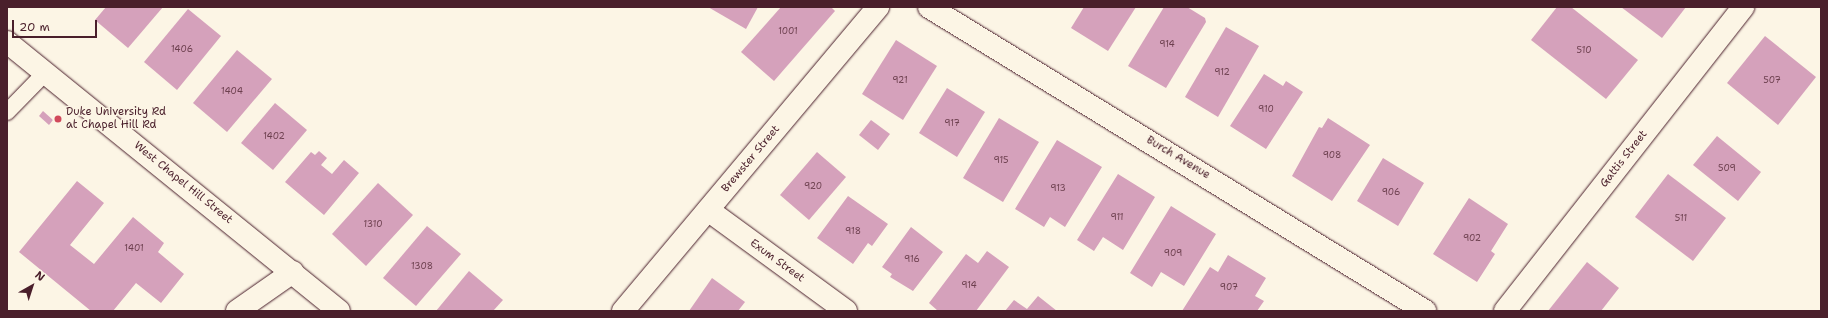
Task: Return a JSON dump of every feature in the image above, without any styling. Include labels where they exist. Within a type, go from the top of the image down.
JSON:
[{"type":"street","name":"Brewster Street","points":[[623,311],[878,7]]},
{"type":"street","name":"Burch Avenue","points":[[929,7],[1425,311]]},
{"type":"street","name":"Gattis Street","points":[[1505,311],[1743,7]]},
{"type":"street","name":"West Chapel Hill Street","points":[[7,42],[293,272],[339,311]]},
{"type":"street","name":"Exum Street","points":[[708,210],[846,311]]},
{"type":"street","points":[[237,311],[293,272]]},
{"type":"lane","points":[[7,112],[45,73]]},
{"type":"building","points":[[106,7],[163,7],[128,48],[95,20]]},
{"type":"building","points":[[708,7],[758,7],[746,29]]},
{"type":"building","points":[[781,7],[831,7],[835,11],[774,81],[741,52]]},
{"type":"building","points":[[1084,7],[1136,7],[1108,51],[1071,28]]},
{"type":"building","points":[[1164,7],[1187,7],[1205,18],[1206,22],[1166,88],[1128,66]]},
{"type":"building","points":[[1557,7],[1571,7],[1638,60],[1606,99],[1531,40]]},
{"type":"building","points":[[1621,7],[1686,7],[1662,38]]},
{"type":"building","points":[[188,9],[221,36],[177,90],[144,62]]},
{"type":"building","points":[[1226,27],[1259,46],[1218,117],[1185,97]]},
{"type":"building","points":[[1765,36],[1816,77],[1778,125],[1727,83]]},
{"type":"building","points":[[896,40],[937,66],[903,120],[862,94]]},
{"type":"building","points":[[237,50],[272,79],[227,132],[193,103]]},
{"type":"building","points":[[1264,74],[1283,86],[1286,81],[1303,92],[1266,149],[1230,126]]},
{"type":"building","points":[[947,88],[985,112],[957,157],[919,133]]},
{"type":"building","points":[[275,103],[307,130],[273,170],[241,143]]},
{"type":"building","points":[[43,111],[53,120],[49,125],[39,116]]},
{"type":"building","points":[[999,118],[1039,142],[1003,202],[963,178]]},
{"type":"building","points":[[1328,118],[1370,145],[1332,201],[1292,176],[1319,127],[1322,128]]},
{"type":"building","points":[[871,120],[890,134],[878,150],[859,135]]},
{"type":"building","points":[[1717,136],[1761,172],[1738,201],[1693,165]]},
{"type":"building","points":[[1057,140],[1102,167],[1065,227],[1050,217],[1044,227],[1015,209]]},
{"type":"building","points":[[319,151],[327,158],[321,165],[332,174],[344,160],[359,173],[324,215],[285,182],[311,152],[315,155]]},
{"type":"building","points":[[817,152],[846,177],[809,220],[780,195]]},
{"type":"building","points":[[1383,158],[1424,183],[1398,226],[1357,201]]},
{"type":"building","points":[[1118,174],[1155,197],[1123,250],[1103,237],[1094,251],[1077,240]]},
{"type":"building","points":[[1668,174],[1726,218],[1693,261],[1635,217]]},
{"type":"building","points":[[77,181],[104,203],[70,245],[94,264],[133,217],[164,243],[158,252],[184,274],[161,303],[136,283],[113,311],[91,311],[19,252]]},
{"type":"building","points":[[378,183],[413,215],[366,266],[332,234]]},
{"type":"building","points":[[848,196],[888,224],[872,246],[868,243],[853,264],[817,238]]},
{"type":"building","points":[[1469,198],[1508,224],[1491,251],[1495,254],[1477,282],[1433,254]]},
{"type":"building","points":[[1171,206],[1216,234],[1184,286],[1161,272],[1152,287],[1130,273]]},
{"type":"building","points":[[427,226],[461,254],[416,306],[383,278]]},
{"type":"building","points":[[911,227],[943,252],[913,291],[890,277],[892,274],[882,267]]},
{"type":"building","points":[[987,251],[1009,267],[976,311],[938,311],[929,303],[966,254],[978,263]]},
{"type":"building","points":[[1228,255],[1266,278],[1255,296],[1264,301],[1257,311],[1182,311],[1210,267],[1218,272]]},
{"type":"building","points":[[1587,262],[1619,288],[1601,311],[1548,311]]},
{"type":"building","points":[[469,271],[503,300],[493,311],[436,311]]},
{"type":"building","points":[[712,278],[745,302],[738,311],[689,311]]},
{"type":"building","points":[[1038,296],[1057,311],[1005,311],[1014,300],[1027,309]]},
{"type":"place","name":"Duke University Rd at Chapel Hill Rd","points":[[58,119]]}]
